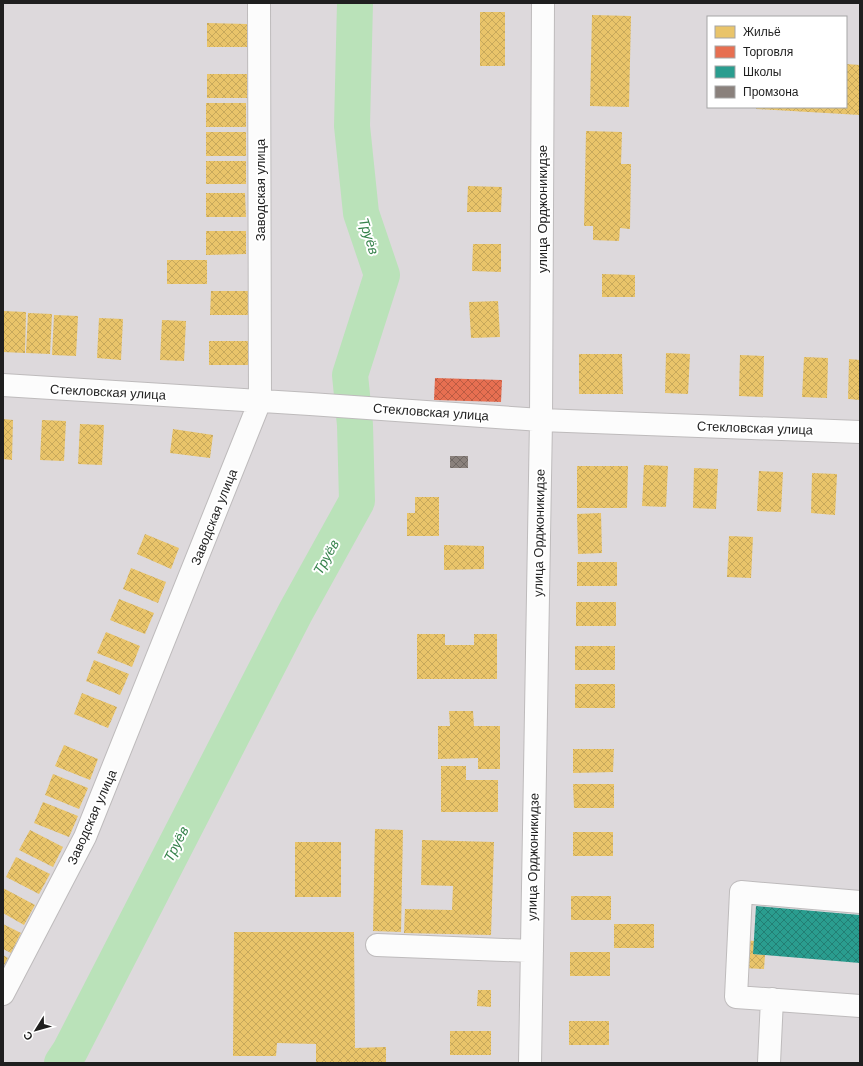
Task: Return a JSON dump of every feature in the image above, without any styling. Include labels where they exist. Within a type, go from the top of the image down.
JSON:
[{"type":"street","name":"Заводская улица","points":[[3,994],[86,837],[260,401],[259,3]]},
{"type":"street","name":"улица Орджоникидзе","points":[[530,1063],[541,420],[543,3]]},
{"type":"street","name":"Стекловская улица","points":[[3,386],[310,404],[541,420],[860,432]]},
{"type":"street","points":[[860,902],[741,892],[736,997],[860,1006]]},
{"type":"street","points":[[377,945],[532,951]]},
{"type":"street","points":[[769,1063],[772,1000]]},
{"type":"shaded area","points":[[3,3],[860,3],[860,1063],[3,1063]]},
{"type":"building: Жильё","points":[[480,12],[505,12],[505,66],[480,66]]},
{"type":"building: Жильё","points":[[592,15],[631,16],[629,107],[590,106]]},
{"type":"building: Жильё","points":[[207,23],[247,24],[247,47],[207,47]]},
{"type":"building: Жильё","points":[[847,64],[860,65],[860,115],[756,109],[847,108]]},
{"type":"building: Жильё","points":[[207,74],[247,74],[247,98],[207,98]]},
{"type":"building: Жильё","points":[[206,103],[246,103],[246,127],[206,127]]},
{"type":"building: Жильё","points":[[586,131],[622,132],[621,164],[631,164],[630,229],[620,228],[619,241],[593,240],[593,226],[584,226]]},
{"type":"building: Жильё","points":[[206,132],[246,132],[246,156],[206,156]]},
{"type":"building: Жильё","points":[[206,161],[246,161],[246,184],[206,184]]},
{"type":"building: Жильё","points":[[468,186],[502,187],[501,212],[467,212]]},
{"type":"building: Жильё","points":[[206,193],[245,193],[246,217],[206,217]]},
{"type":"building: Жильё","points":[[206,231],[246,231],[246,254],[206,255]]},
{"type":"building: Жильё","points":[[473,244],[501,244],[501,272],[472,271]]},
{"type":"building: Жильё","points":[[167,260],[207,260],[207,284],[167,284]]},
{"type":"building: Жильё","points":[[602,274],[635,275],[635,297],[602,297]]},
{"type":"building: Жильё","points":[[211,291],[250,291],[250,315],[210,315]]},
{"type":"building: Жильё","points":[[498,301],[500,337],[471,338],[469,302]]},
{"type":"building: Жильё","points":[[3,311],[26,312],[25,353],[3,352]]},
{"type":"building: Жильё","points":[[28,313],[52,314],[50,354],[26,353]]},
{"type":"building: Жильё","points":[[54,315],[78,316],[76,356],[52,355]]},
{"type":"building: Жильё","points":[[99,318],[123,319],[121,360],[97,358]]},
{"type":"building: Жильё","points":[[162,320],[186,321],[184,361],[160,360]]},
{"type":"building: Жильё","points":[[209,341],[249,341],[249,365],[209,365]]},
{"type":"building: Жильё","points":[[666,353],[690,354],[688,394],[665,393]]},
{"type":"building: Жильё","points":[[579,354],[622,354],[623,394],[579,394]]},
{"type":"building: Жильё","points":[[740,355],[764,356],[763,397],[739,396]]},
{"type":"building: Жильё","points":[[804,357],[828,358],[827,398],[802,397]]},
{"type":"building: Жильё","points":[[849,359],[860,360],[860,400],[848,399]]},
{"type":"building: Жильё","points":[[3,419],[13,420],[12,460],[3,459]]},
{"type":"building: Жильё","points":[[42,420],[66,421],[64,461],[40,460]]},
{"type":"building: Жильё","points":[[80,424],[104,425],[102,465],[78,464]]},
{"type":"building: Жильё","points":[[173,429],[213,435],[210,458],[170,453]]},
{"type":"building: Жильё","points":[[644,465],[668,466],[666,507],[642,506]]},
{"type":"building: Жильё","points":[[577,466],[628,466],[627,508],[577,508]]},
{"type":"building: Жильё","points":[[694,468],[718,469],[716,509],[693,508]]},
{"type":"building: Жильё","points":[[759,471],[783,472],[781,512],[757,511]]},
{"type":"building: Жильё","points":[[812,473],[837,474],[835,515],[811,513]]},
{"type":"building: Жильё","points":[[415,497],[439,497],[439,536],[407,536],[407,513],[415,513]]},
{"type":"building: Жильё","points":[[601,513],[602,553],[578,554],[577,514]]},
{"type":"building: Жильё","points":[[145,534],[179,548],[171,569],[137,554]]},
{"type":"building: Жильё","points":[[729,536],[753,537],[751,578],[727,577]]},
{"type":"building: Жильё","points":[[444,545],[484,546],[484,569],[444,570]]},
{"type":"building: Жильё","points":[[577,562],[617,562],[617,586],[577,586]]},
{"type":"building: Жильё","points":[[131,568],[166,582],[158,603],[123,589]]},
{"type":"building: Жильё","points":[[119,599],[154,613],[145,634],[110,620]]},
{"type":"building: Жильё","points":[[576,602],[616,602],[616,626],[576,626]]},
{"type":"building: Жильё","points":[[106,632],[140,646],[132,667],[97,653]]},
{"type":"building: Жильё","points":[[417,634],[445,634],[445,645],[474,645],[474,634],[497,634],[497,679],[417,679]]},
{"type":"building: Жильё","points":[[575,646],[615,646],[615,670],[575,670]]},
{"type":"building: Жильё","points":[[94,660],[129,674],[120,695],[86,681]]},
{"type":"building: Жильё","points":[[575,684],[615,684],[615,708],[575,708]]},
{"type":"building: Жильё","points":[[82,693],[117,707],[108,728],[74,714]]},
{"type":"building: Жильё","points":[[449,711],[473,711],[474,726],[500,726],[500,769],[478,769],[478,758],[438,759],[438,726],[450,726]]},
{"type":"building: Жильё","points":[[64,745],[98,759],[90,780],[55,766]]},
{"type":"building: Жильё","points":[[573,749],[614,749],[613,772],[573,773]]},
{"type":"building: Жильё","points":[[441,766],[466,766],[466,780],[498,780],[498,812],[441,812]]},
{"type":"building: Жильё","points":[[53,774],[88,788],[79,809],[45,795]]},
{"type":"building: Жильё","points":[[573,784],[614,784],[614,808],[574,808]]},
{"type":"building: Жильё","points":[[43,802],[78,816],[69,837],[34,823]]},
{"type":"building: Жильё","points":[[375,829],[403,830],[401,932],[373,931]]},
{"type":"building: Жильё","points":[[30,830],[63,847],[53,867],[19,850]]},
{"type":"building: Жильё","points":[[573,832],[613,832],[613,856],[573,856]]},
{"type":"building: Жильё","points":[[422,840],[494,842],[491,935],[404,933],[405,909],[452,910],[453,886],[421,885]]},
{"type":"building: Жильё","points":[[295,842],[341,842],[341,897],[295,897]]},
{"type":"building: Жильё","points":[[16,857],[50,874],[39,894],[6,877]]},
{"type":"building: Жильё","points":[[3,888],[35,905],[24,925],[3,913]]},
{"type":"building: Жильё","points":[[571,896],[611,896],[611,920],[571,920]]},
{"type":"building: Жильё","points":[[3,924],[21,933],[11,953],[3,949]]},
{"type":"building: Жильё","points":[[614,924],[654,924],[654,948],[614,948]]},
{"type":"building: Жильё","points":[[234,932],[354,932],[355,1048],[386,1047],[386,1063],[316,1063],[316,1044],[277,1043],[276,1056],[233,1056]]},
{"type":"building: Жильё","points":[[745,940],[754,941],[753,954],[765,955],[764,969],[743,968]]},
{"type":"building: Жильё","points":[[570,952],[610,952],[610,976],[570,976]]},
{"type":"building: Жильё","points":[[3,955],[8,958],[3,967]]},
{"type":"building: Жильё","points":[[478,990],[491,990],[491,1007],[477,1006]]},
{"type":"building: Жильё","points":[[569,1021],[609,1021],[609,1045],[569,1045]]},
{"type":"building: Жильё","points":[[450,1031],[491,1031],[491,1055],[450,1055]]},
{"type":"building: Торговля","points":[[435,378],[502,380],[501,402],[434,400]]},
{"type":"building: Школы","points":[[756,906],[860,915],[860,963],[753,954]]},
{"type":"building: Промзона","points":[[450,456],[468,456],[468,468],[450,468]]},
{"type":"waterway","name":"Труёв","points":[[62,1063],[70,1051],[295,613],[357,501],[355,425],[350,375],[382,275],[361,213],[352,126],[355,3]]}]
